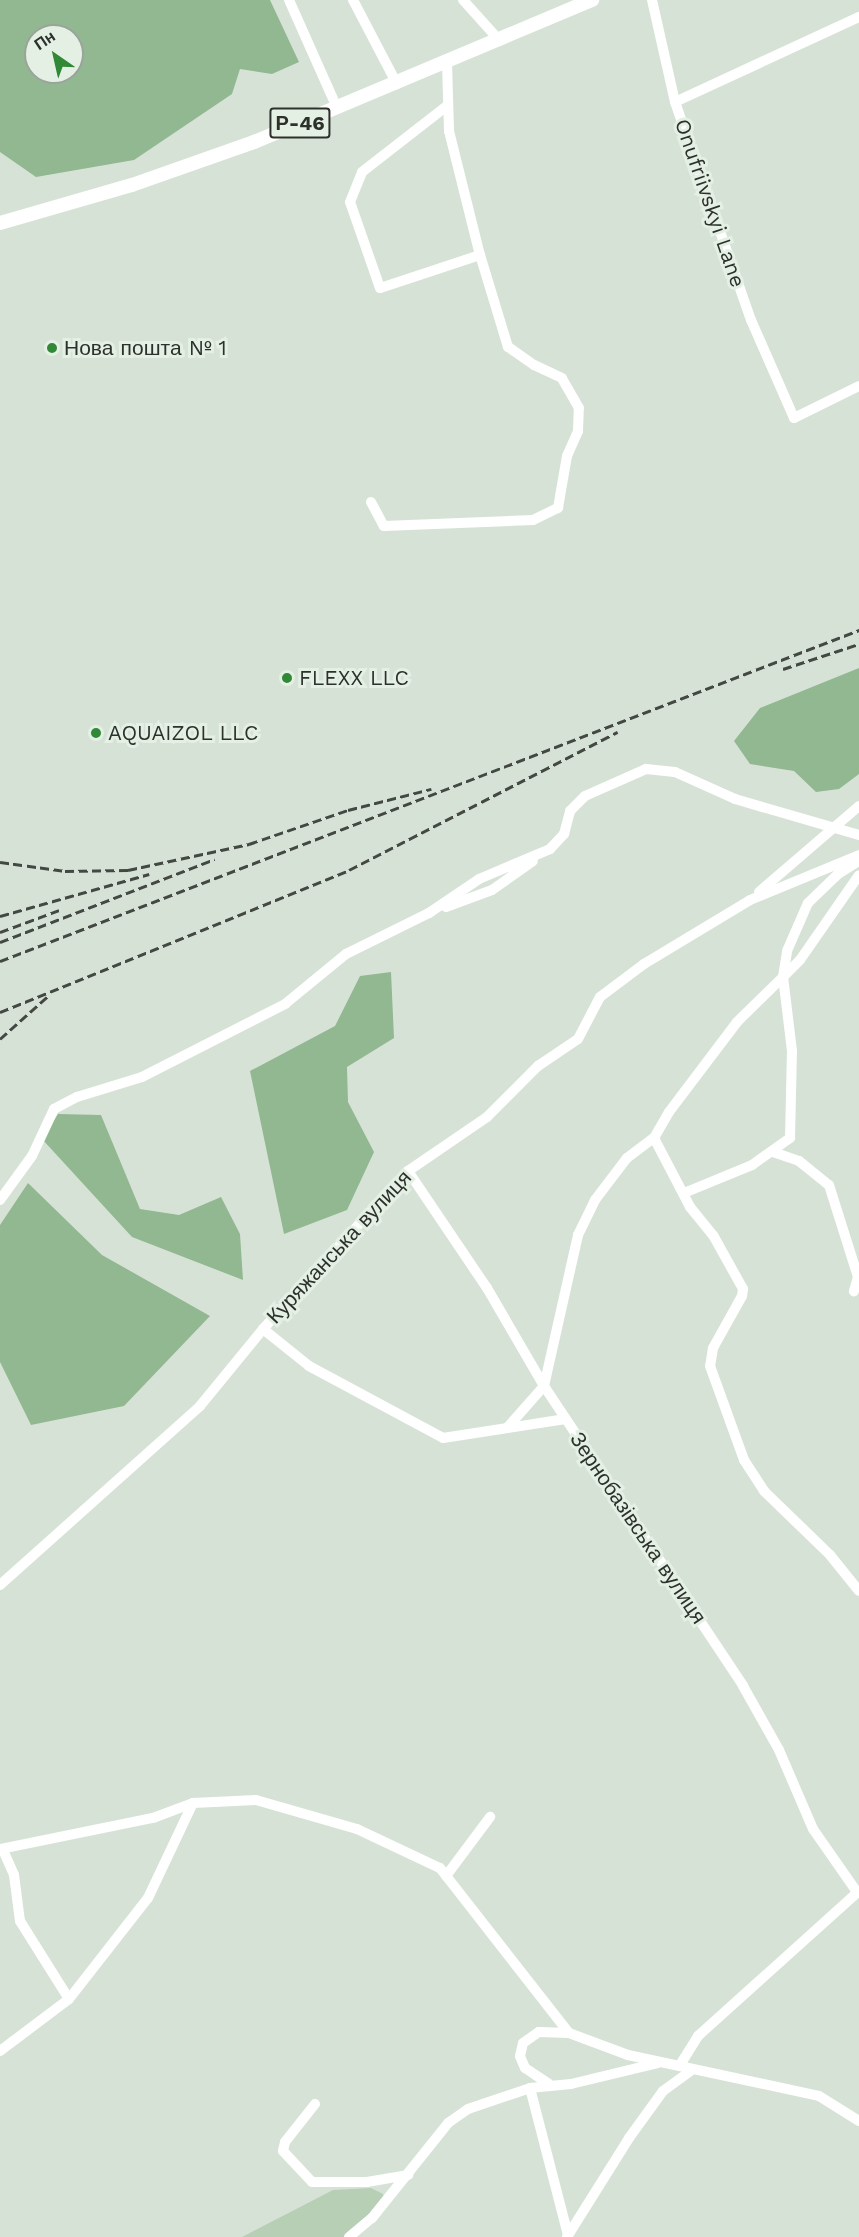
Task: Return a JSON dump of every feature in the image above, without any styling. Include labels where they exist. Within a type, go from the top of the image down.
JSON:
[{"type":"main road","name":"Р-46","points":[[0,223],[132,185],[337,108],[500,41],[592,0]]},
{"type":"street","points":[[290,0],[337,108]]},
{"type":"street","points":[[352,0],[397,84]]},
{"type":"street","points":[[463,0],[500,41]]},
{"type":"street","name":"Onufriivskyi Lane","points":[[652,0],[675,102],[751,320],[795,418],[859,386]]},
{"type":"street","points":[[675,102],[859,17]]},
{"type":"street","points":[[371,502],[384,526],[533,520],[558,508],[567,456],[578,431],[579,408],[562,378],[534,365],[508,347],[480,255],[449,130],[447,63]]},
{"type":"street","points":[[448,105],[393,144],[363,172],[350,202],[380,288],[480,255]]},
{"type":"street","points":[[0,1200],[32,1156],[54,1109],[77,1097],[142,1077],[285,1004],[346,954],[429,913],[479,879],[550,849],[564,834],[570,811],[585,796],[646,769],[675,772],[735,799],[859,835]]},
{"type":"street","points":[[750,900],[859,806]]},
{"type":"street","points":[[750,900],[859,855]]},
{"type":"street","points":[[684,1193],[773,1152],[790,1138],[793,1129],[792,1051],[783,977],[787,951],[808,903],[838,874],[859,861]]},
{"type":"street","points":[[507,1428],[544,1386],[578,1234],[595,1200],[627,1158],[654,1138],[669,1112],[736,1022],[800,960],[859,875]]},
{"type":"street","name":"Куряжанська вулиця","points":[[0,1585],[200,1406],[263,1329],[408,1171],[487,1117],[538,1066],[578,1038],[600,998],[644,964],[750,900]]},
{"type":"street","points":[[654,1138],[690,1207],[713,1235],[743,1289],[742,1296],[713,1348],[710,1366],[744,1460],[764,1491],[830,1555],[859,1591]]},
{"type":"street","points":[[773,1152],[799,1161],[829,1185],[858,1277],[854,1291]]},
{"type":"street","name":"Зернобазівська вулиця","points":[[408,1171],[488,1288],[544,1386],[743,1686],[779,1750],[813,1829],[858,1891]]},
{"type":"street","points":[[263,1329],[309,1366],[444,1438],[566,1419]]},
{"type":"street","points":[[69,1999],[20,1921],[14,1875],[2,1850],[153,1818],[193,1803],[256,1800],[357,1829],[440,1868],[568,2033]]},
{"type":"street","points":[[0,2051],[69,1999],[148,1898],[193,1803]]},
{"type":"street","points":[[446,1876],[490,1817]]},
{"type":"street","points":[[680,2065],[698,2036],[858,1891]]},
{"type":"street","points":[[549,2084],[525,2068],[520,2056],[523,2043],[538,2032],[568,2033],[659,2063],[680,2065],[751,2085],[819,2096],[859,2121]]},
{"type":"street","points":[[349,2237],[372,2218],[448,2123],[468,2109],[530,2088],[549,2084],[571,2084],[659,2063]]},
{"type":"street","points":[[568,2236],[663,2091],[693,2069]]},
{"type":"street","points":[[530,2088],[568,2236]]},
{"type":"street","points":[[315,2104],[285,2142],[283,2151],[312,2182],[367,2182],[408,2175]]},
{"type":"green space","points":[[0,0],[270,0],[299,62],[272,74],[240,69],[232,94],[134,160],[36,177],[0,152]]},
{"type":"green space","points":[[859,668],[859,774],[839,789],[816,792],[794,771],[750,764],[734,741],[760,708]]},
{"type":"green space","points":[[391,972],[394,1038],[347,1067],[348,1102],[374,1152],[347,1210],[284,1234],[250,1071],[335,1026],[360,976]]},
{"type":"green space","points":[[58,1114],[101,1115],[140,1209],[179,1215],[221,1197],[240,1234],[243,1280],[132,1237],[42,1139]]},
{"type":"green space","points":[[28,1183],[102,1255],[210,1316],[124,1406],[31,1425],[0,1362],[0,1225]]},
{"type":"green space","points":[[371,2188],[383,2194],[385,2201],[350,2237],[242,2237],[333,2190]]},
{"type":"railway","points":[[0,961],[859,630]]},
{"type":"railway","points":[[783,669],[859,644]]},
{"type":"railway","points":[[0,1012],[349,870],[618,732]]},
{"type":"railway","points":[[0,862],[65,871],[128,870],[249,844],[348,810],[431,789]]},
{"type":"railway","points":[[0,942],[215,859]]},
{"type":"railway","points":[[0,916],[149,874]]},
{"type":"railway","points":[[0,932],[59,910]]},
{"type":"railway","points":[[0,1039],[48,996]]},
{"type":"place","name":"Нова пошта № 1","points":[[52,348]]},
{"type":"place","name":"FLEXX LLC","points":[[287,678]]},
{"type":"place","name":"AQUAIZOL LLC","points":[[96,733]]}]
